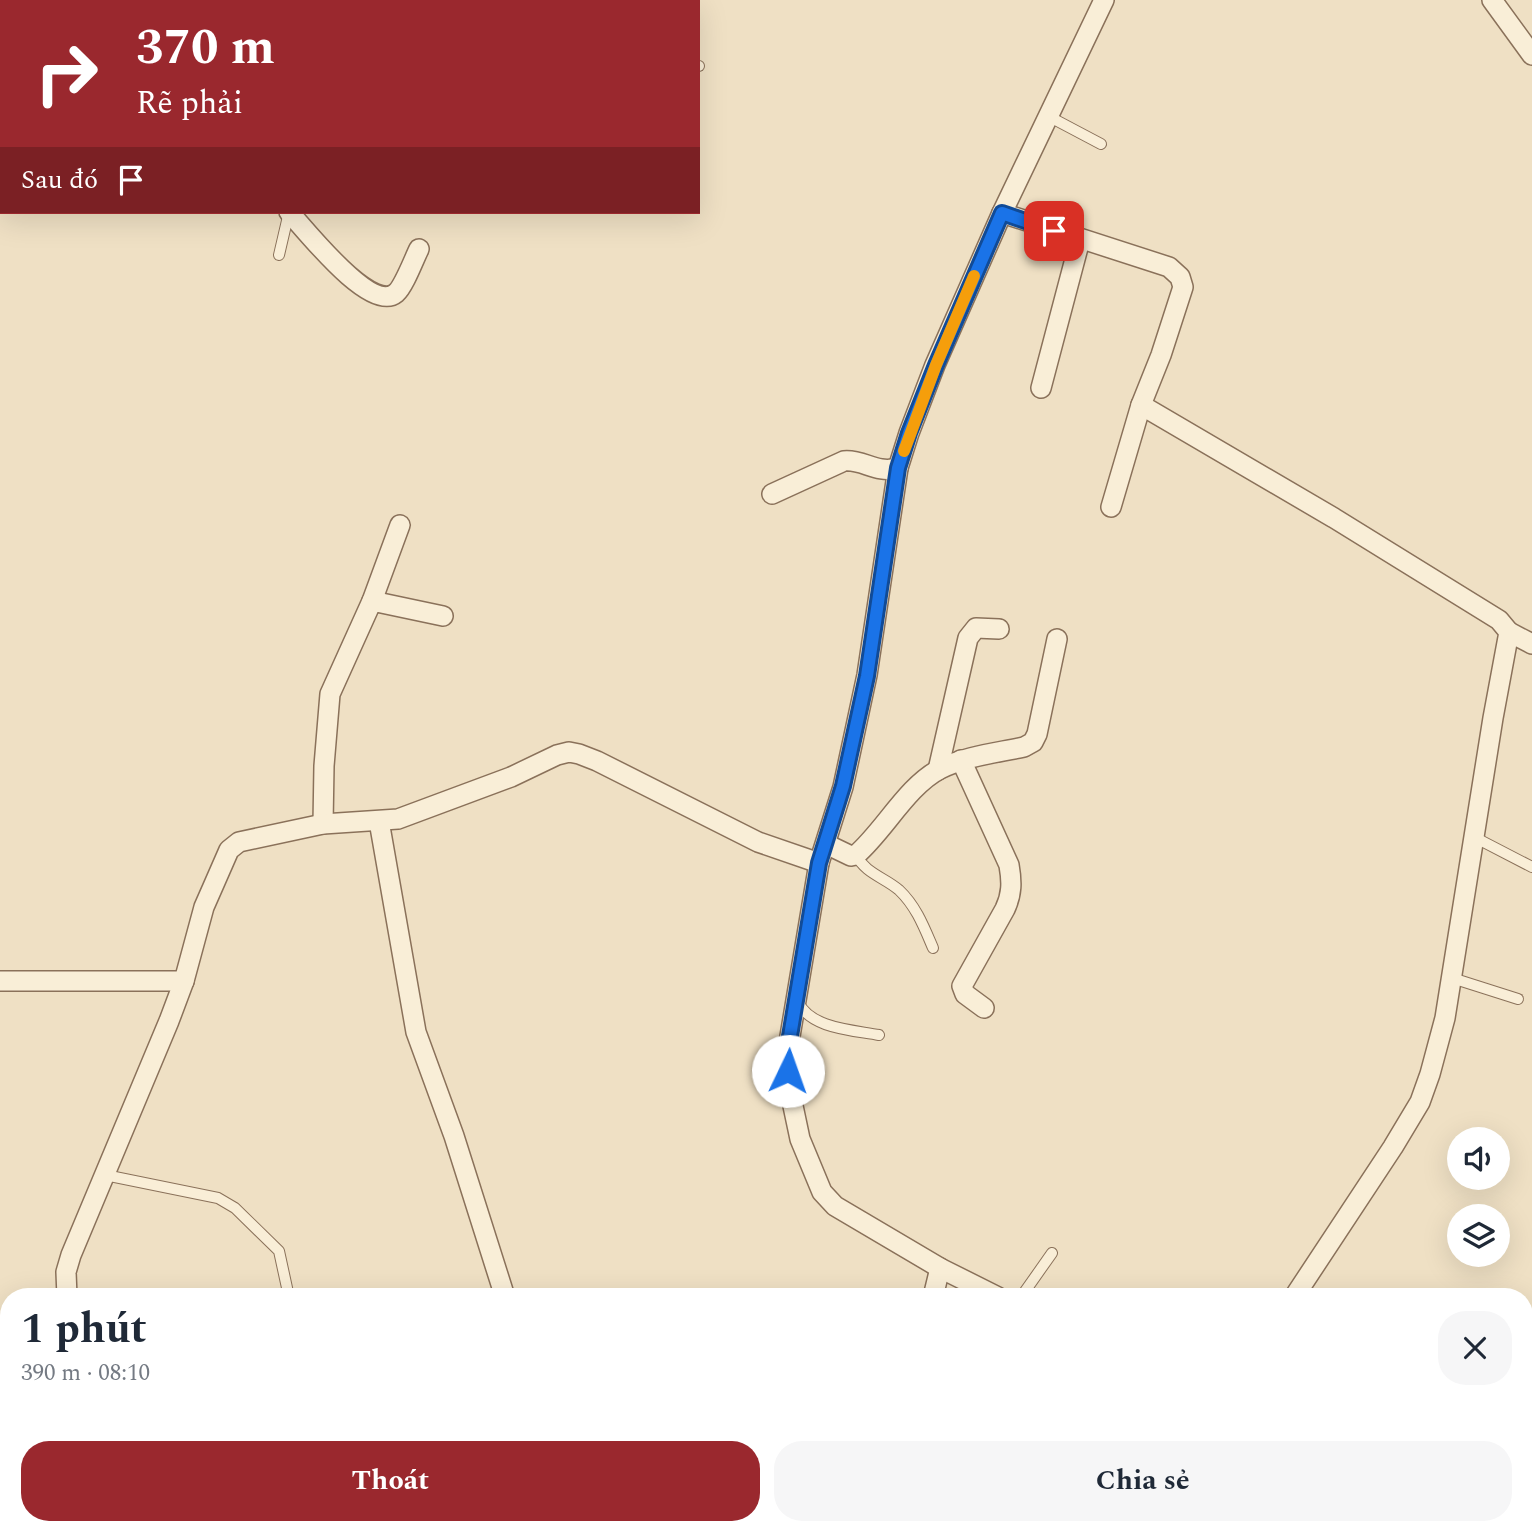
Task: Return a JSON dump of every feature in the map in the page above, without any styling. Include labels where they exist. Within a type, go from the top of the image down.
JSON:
[{"type":"street","points":[[980,1288],[940,1268],[835,1206],[821,1192],[800,1139],[789,1087],[787,1054],[822,854],[843,786],[867,676],[898,468],[936,365],[1002,213],[1104,0]]},
{"type":"street","points":[[1492,0],[1532,55]]},
{"type":"street","points":[[1002,213],[1169,267],[1180,277],[1182,287],[1161,355],[1141,405],[1111,508]]},
{"type":"street","points":[[291,214],[346,273],[371,293],[380,296],[398,292],[419,249]]},
{"type":"street","points":[[1041,388],[1080,240]]},
{"type":"street","points":[[1141,405],[1418,568],[1499,621],[1509,632],[1532,644]]},
{"type":"street","points":[[772,494],[844,461],[853,461],[881,470],[898,468]]},
{"type":"street","points":[[323,824],[324,766],[330,694],[372,601],[400,525]]},
{"type":"street","points":[[372,601],[443,616]]},
{"type":"street","points":[[938,770],[968,638],[976,628],[999,629]]},
{"type":"street","points":[[1300,1288],[1420,1102],[1445,1018],[1509,632]]},
{"type":"street","points":[[67,1288],[66,1272],[71,1255],[125,1124],[152,1067],[184,981],[204,907],[229,850],[239,842],[323,824],[398,819],[511,777],[557,754],[569,752],[597,761],[758,842],[822,854],[856,855],[905,800],[938,770],[961,760],[1024,747],[1033,742],[1057,639]]},
{"type":"street","points":[[961,760],[1012,878],[1006,909],[962,986],[965,994],[984,1007]]},
{"type":"street","points":[[379,821],[416,1032],[458,1148],[502,1288]]},
{"type":"street","points":[[0,981],[184,981]]},
{"type":"street","points":[[935,1288],[940,1268]]},
{"type":"lane","points":[[1047,116],[1101,145]]},
{"type":"lane","points":[[279,255],[289,214]]},
{"type":"lane","points":[[1474,837],[1532,867]]},
{"type":"lane","points":[[856,855],[866,870],[891,883],[909,901],[933,948]]},
{"type":"lane","points":[[1452,978],[1518,999]]},
{"type":"lane","points":[[796,998],[808,1015],[823,1023],[879,1035]]},
{"type":"lane","points":[[105,1175],[218,1198],[234,1208],[279,1251],[287,1288]]},
{"type":"lane","points":[[1027,1288],[1052,1253]]},
{"type":"slow traffic","points":[[904,451],[936,365],[974,276]]},
{"type":"route","points":[[788,1071],[787,1054],[819,863],[843,786],[867,676],[898,468],[909,433],[1002,213],[1054,231]]}]
